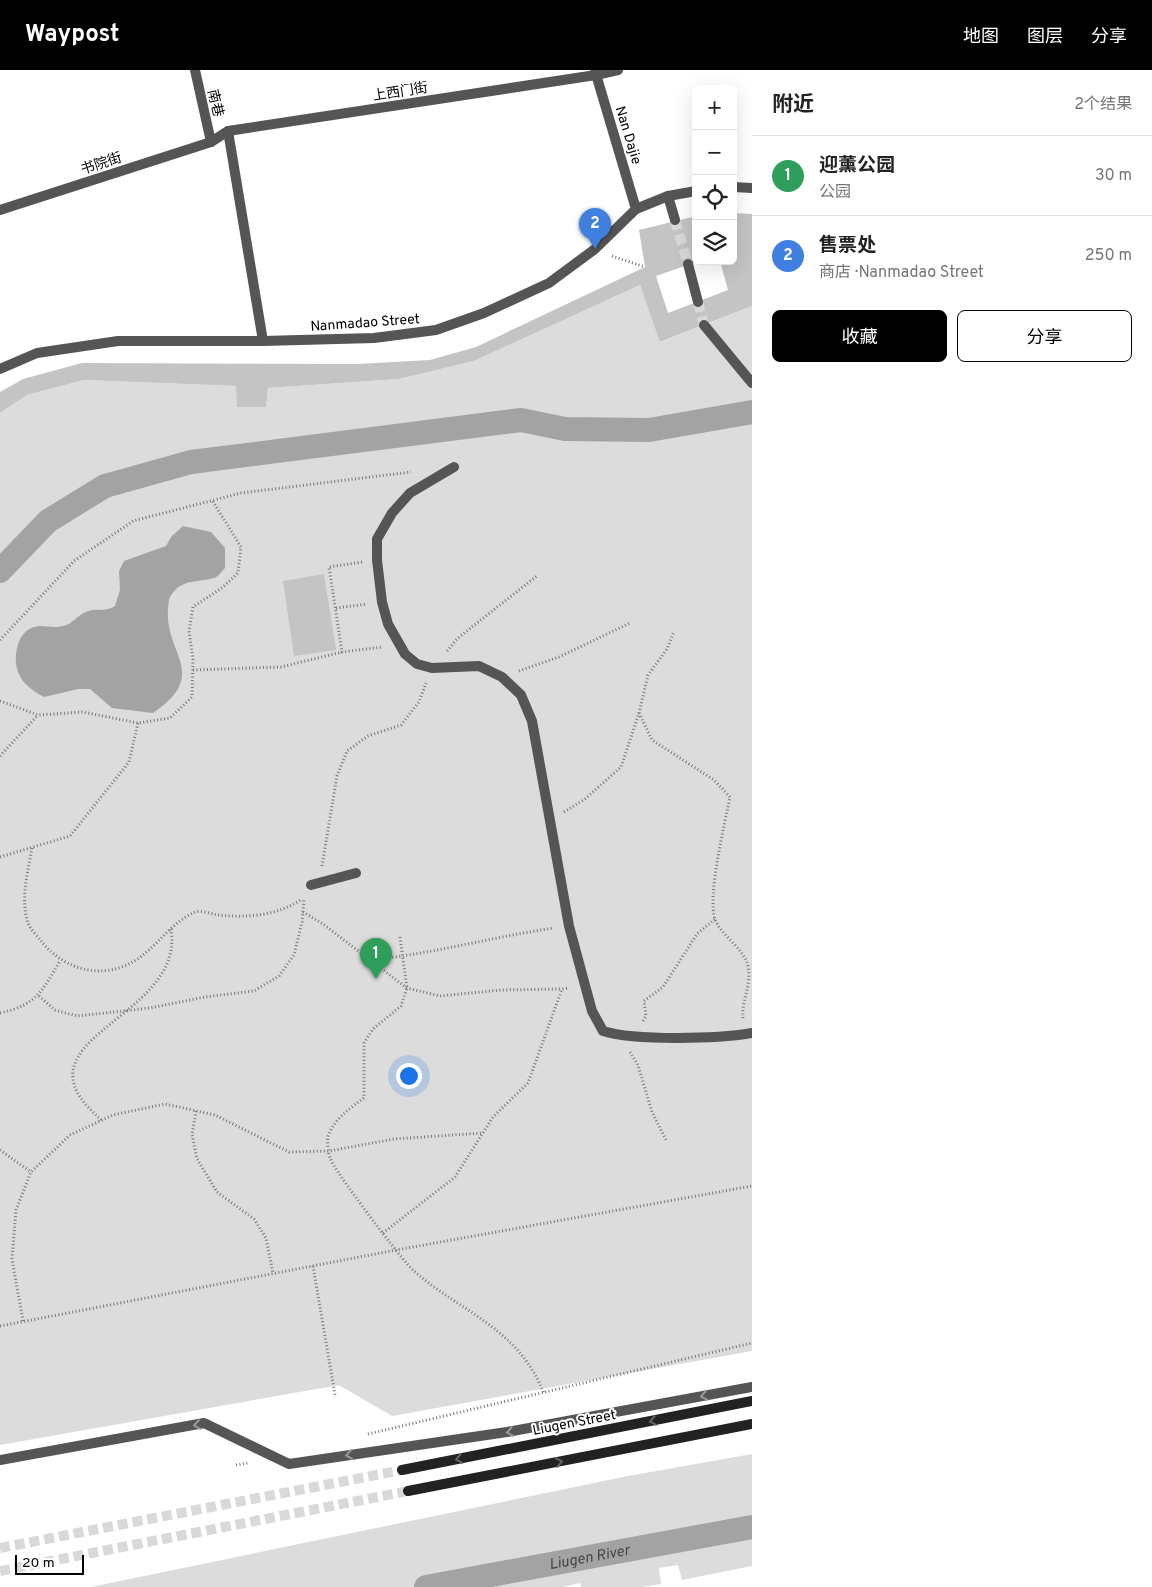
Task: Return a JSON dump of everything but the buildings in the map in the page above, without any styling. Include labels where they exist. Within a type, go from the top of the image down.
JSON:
[{"type":"main road","name":"Liugen Street","points":[[402,1470],[752,1401]]},
{"type":"main road","points":[[408,1491],[752,1424]]},
{"type":"street","name":"南巷","points":[[195,70],[211,142]]},
{"type":"street","name":"上西门街","points":[[211,142],[228,130],[618,70]]},
{"type":"street","name":"Nan Dajie","points":[[596,73],[636,209]]},
{"type":"street","points":[[228,130],[263,341]]},
{"type":"street","name":"书院街","points":[[0,210],[211,142]]},
{"type":"street","points":[[737,187],[752,188]]},
{"type":"street","name":"Nanmadao Street","points":[[0,369],[37,353],[118,341],[263,341],[374,338],[436,330],[484,313],[549,283],[595,249],[636,209],[668,196],[692,192]]},
{"type":"street","points":[[668,196],[675,220]]},
{"type":"street","points":[[688,264],[698,302]]},
{"type":"street","points":[[704,325],[752,383]]},
{"type":"street","points":[[454,467],[410,493],[392,513],[377,539],[377,560],[382,602],[388,624],[405,654],[416,664],[432,668],[479,666],[502,677],[521,695],[532,721],[569,926],[592,1011],[603,1031],[620,1036],[702,1037],[749,1033]]},
{"type":"street","points":[[311,885],[356,873]]},
{"type":"street","points":[[0,1460],[204,1423],[290,1464],[507,1432],[752,1387]]},
{"type":"path","points":[[595,249],[645,268]]},
{"type":"path","points":[[0,640],[74,561],[133,521],[241,492],[416,472]]},
{"type":"path","points":[[0,701],[38,715],[83,712],[138,723],[170,718],[192,697],[194,659],[189,631],[194,607],[238,573],[241,547],[212,500]]},
{"type":"path","points":[[342,652],[329,567],[377,560]]},
{"type":"path","points":[[32,848],[24,901],[28,924],[60,961],[79,969],[110,971],[139,958],[180,920],[198,911],[219,915],[256,916],[287,909],[304,897],[323,864],[337,776],[346,751],[368,736],[402,725],[419,702],[432,668],[458,638],[538,575]]},
{"type":"path","points":[[336,608],[382,602]]},
{"type":"path","points":[[502,677],[560,658],[630,622]]},
{"type":"path","points":[[550,820],[585,799],[620,767],[639,713],[648,675],[666,649],[674,631]]},
{"type":"path","points":[[193,670],[281,667],[342,652],[399,644]]},
{"type":"path","points":[[639,713],[652,740],[714,780],[730,797],[714,893],[715,919],[748,964],[750,985],[742,1013],[749,1033]]},
{"type":"path","points":[[0,756],[38,715]]},
{"type":"path","points":[[0,856],[70,836],[129,762],[138,723]]},
{"type":"path","points":[[40,996],[55,1010],[77,1016],[128,1011],[254,991],[279,976],[294,955],[303,912],[304,897]]},
{"type":"path","points":[[303,912],[323,924],[407,988],[440,996],[501,990],[562,989],[585,985]]},
{"type":"path","points":[[634,1036],[646,1016],[644,1001],[662,987],[697,934],[715,919]]},
{"type":"path","points":[[370,960],[403,957],[487,938],[569,926]]},
{"type":"path","points":[[101,1120],[81,1099],[74,1084],[73,1067],[81,1050],[128,1011],[158,982],[169,964],[173,943],[171,929]]},
{"type":"path","points":[[400,937],[407,988],[402,1006],[373,1029],[364,1043],[364,1098],[339,1116],[328,1138],[330,1160],[383,1233],[414,1271],[506,1337],[524,1357],[538,1379],[544,1394]]},
{"type":"path","points":[[0,1013],[14,1010],[40,996],[60,961]]},
{"type":"path","points":[[383,1233],[455,1177],[493,1117],[528,1083],[562,989]]},
{"type":"path","points":[[620,1036],[638,1066],[652,1112],[666,1142]]},
{"type":"path","points":[[23,1321],[12,1259],[16,1210],[31,1172],[70,1135],[113,1115],[165,1104],[215,1115],[290,1152],[329,1151],[394,1139],[483,1133]]},
{"type":"path","points":[[196,1111],[192,1134],[196,1159],[217,1192],[254,1219],[266,1238],[273,1273]]},
{"type":"path","points":[[0,1150],[31,1172]]},
{"type":"path","points":[[0,1326],[396,1250],[752,1186]]},
{"type":"path","points":[[313,1266],[335,1394]]},
{"type":"path","points":[[361,1435],[544,1394],[752,1343]]},
{"type":"path","points":[[236,1466],[274,1457]]},
{"type":"shaded area","points":[[640,285],[661,342],[752,306],[752,1351],[392,1416],[339,1385],[0,1445],[0,413],[27,395],[84,380],[236,386],[266,407],[268,388],[399,379],[474,361]]},
{"type":"shaded area","points":[[183,526],[211,532],[225,548],[225,568],[215,577],[184,584],[174,591],[169,598],[169,624],[181,663],[182,675],[179,687],[170,699],[153,713],[112,708],[90,689],[78,689],[44,697],[22,680],[16,663],[18,645],[23,634],[33,627],[58,627],[66,625],[86,612],[115,606],[120,590],[119,571],[124,561],[166,546],[171,537]]},
{"type":"shaded area","points":[[752,1454],[752,1566],[682,1580],[678,1565],[659,1568],[661,1584],[643,1587],[581,1587],[580,1583],[563,1587],[91,1587],[628,1476]]},
{"type":"waterway","points":[[0,571],[48,521],[105,486],[191,462],[521,420],[565,429],[649,430],[752,412]]},
{"type":"waterway","name":"Liugen River","points":[[426,1587],[752,1527]]},
{"type":"tunnel","points":[[675,220],[688,264]]},
{"type":"tunnel","points":[[698,302],[704,325]]},
{"type":"tunnel","points":[[0,1548],[402,1470]]},
{"type":"tunnel","points":[[0,1571],[408,1491]]},
{"type":"place","name":"售票处","points":[[595,249]]},
{"type":"place","name":"迎薰公园","points":[[376,979]]}]
